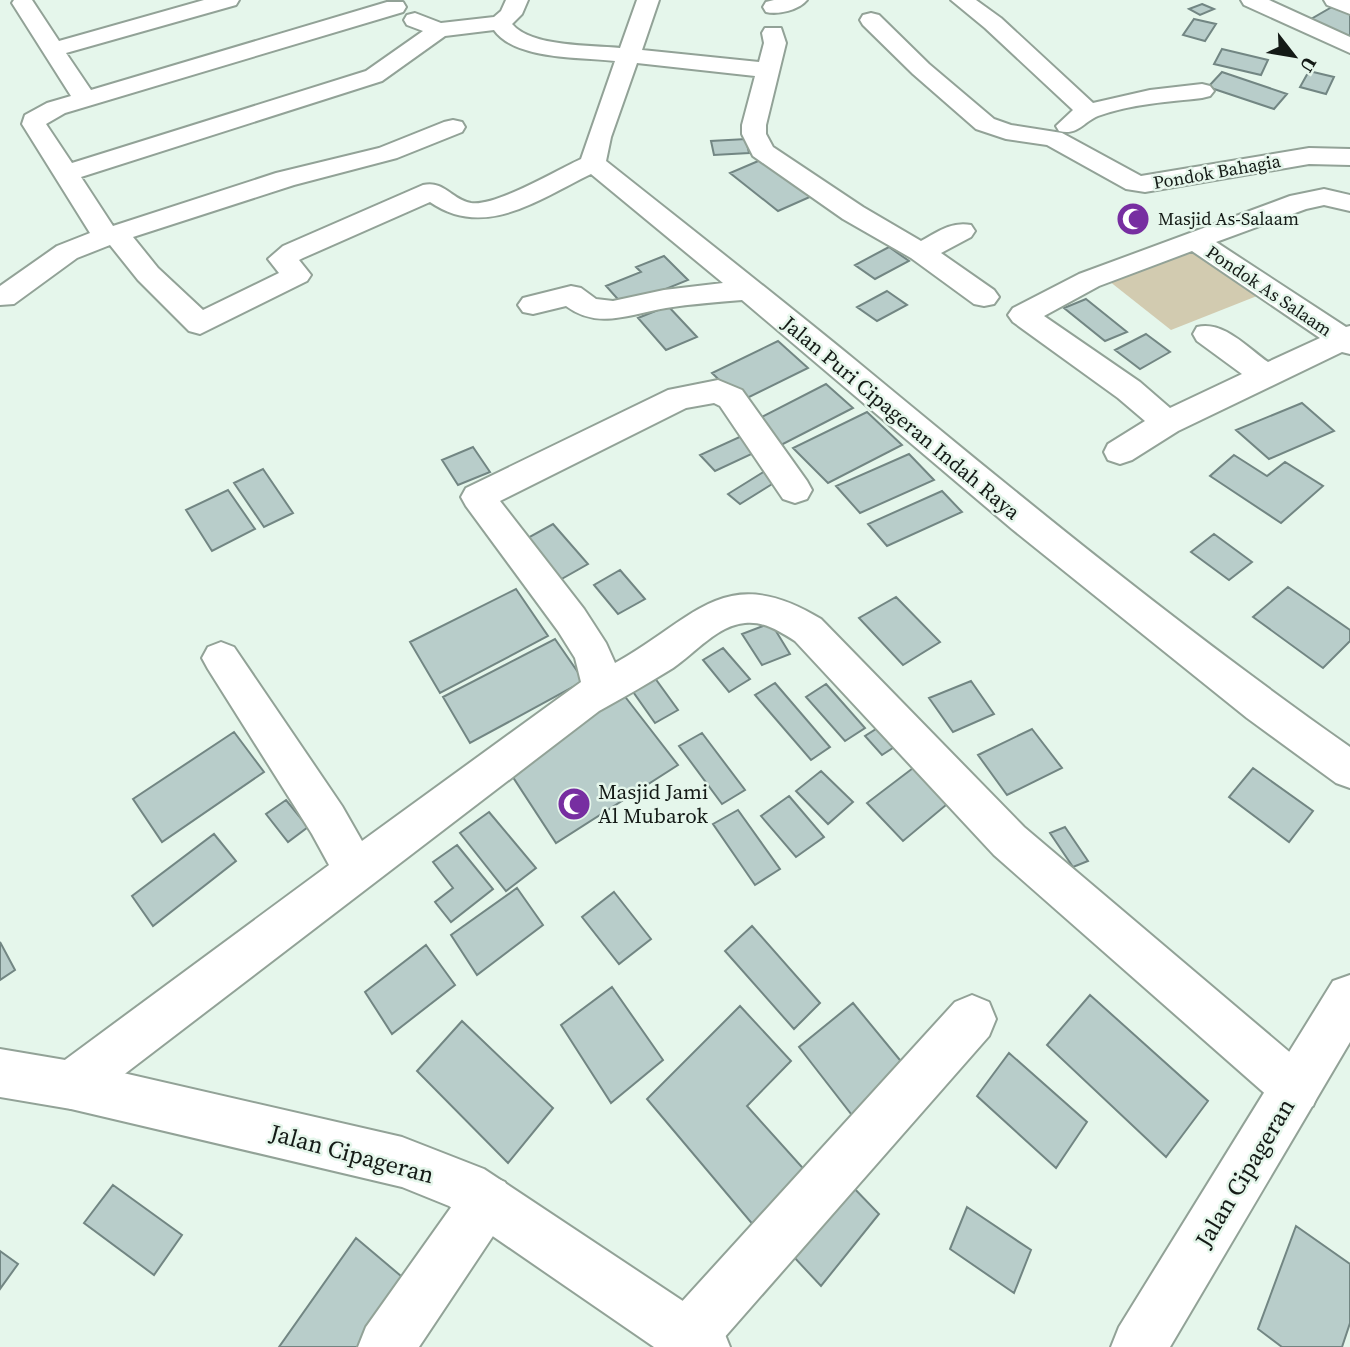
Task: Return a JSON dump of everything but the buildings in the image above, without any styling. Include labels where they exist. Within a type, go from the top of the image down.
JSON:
[{"type":"street","points":[[54,49],[228,0]]},
{"type":"street","points":[[65,174],[374,76],[439,30],[500,23],[511,13],[517,0]]},
{"type":"street","points":[[439,30],[403,14],[392,4],[85,99],[45,112],[34,120],[65,174],[111,235],[200,324],[298,275],[282,259],[293,252],[433,191],[453,207],[470,212],[484,212],[498,209],[593,163],[599,137],[648,0]]},
{"type":"street","points":[[774,7],[796,0]]},
{"type":"street","points":[[962,0],[993,23],[1088,111]]},
{"type":"street","points":[[1252,0],[1350,46]]},
{"type":"street","points":[[1335,0],[1350,7]]},
{"type":"street","points":[[0,8],[30,2],[54,49],[85,99]]},
{"type":"street","name":"Pondok Bahagia","points":[[872,20],[921,69],[985,124],[1006,132],[1053,138],[1123,178],[1145,184],[1309,156],[1350,157]]},
{"type":"street","points":[[500,23],[506,34],[517,41],[538,46],[769,70]]},
{"type":"street","points":[[773,33],[775,43],[754,125],[754,134],[762,151],[853,213],[922,252],[984,297]]},
{"type":"street","points":[[1053,138],[1088,111],[1150,97],[1202,90]]},
{"type":"street","points":[[4,297],[68,252],[111,235],[285,179],[388,153],[453,127]]},
{"type":"street","name":"Jalan Puri Cipageran Indah Raya","points":[[593,163],[841,365],[1024,520],[1261,706],[1350,770]]},
{"type":"street","name":"Pondok As Salaam","points":[[1167,422],[1111,377],[1023,315],[1089,280],[1309,198],[1324,197],[1350,203]]},
{"type":"street","points":[[922,252],[961,231]]},
{"type":"street","name":"Pondok As Salaam","points":[[1195,242],[1348,340]]},
{"type":"street","points":[[533,305],[571,295],[588,308],[613,311],[664,299],[746,290]]},
{"type":"street","points":[[1208,334],[1267,377]]},
{"type":"street","name":"Pondok As Salaam","points":[[1119,452],[1167,422],[1348,340]]},
{"type":"street","points":[[602,689],[593,654],[571,620],[478,497],[679,398],[718,391],[731,398],[795,490]]},
{"type":"street","points":[[71,1085],[602,689],[661,656],[719,616],[742,608],[759,608],[783,615],[808,630],[1009,841],[1296,1089]]},
{"type":"street","points":[[221,658],[327,820],[356,872]]},
{"type":"street","name":"Jalan Cipageran","points":[[1139,1347],[1350,998]]},
{"type":"street","points":[[694,1343],[972,1019]]},
{"type":"street","name":"Jalan Cipageran","points":[[0,1073],[71,1085],[402,1162],[466,1187],[487,1200],[694,1343]]},
{"type":"street","points":[[386,1347],[487,1200]]},
{"type":"shaded area","points":[[1191,248],[1262,294],[1171,330],[1109,281]]},
{"type":"place","name":"Masjid As-Salaam","points":[[1133,219]]},
{"type":"place","name":"Masjid Jami Al Mubarok","points":[[574,804]]}]
